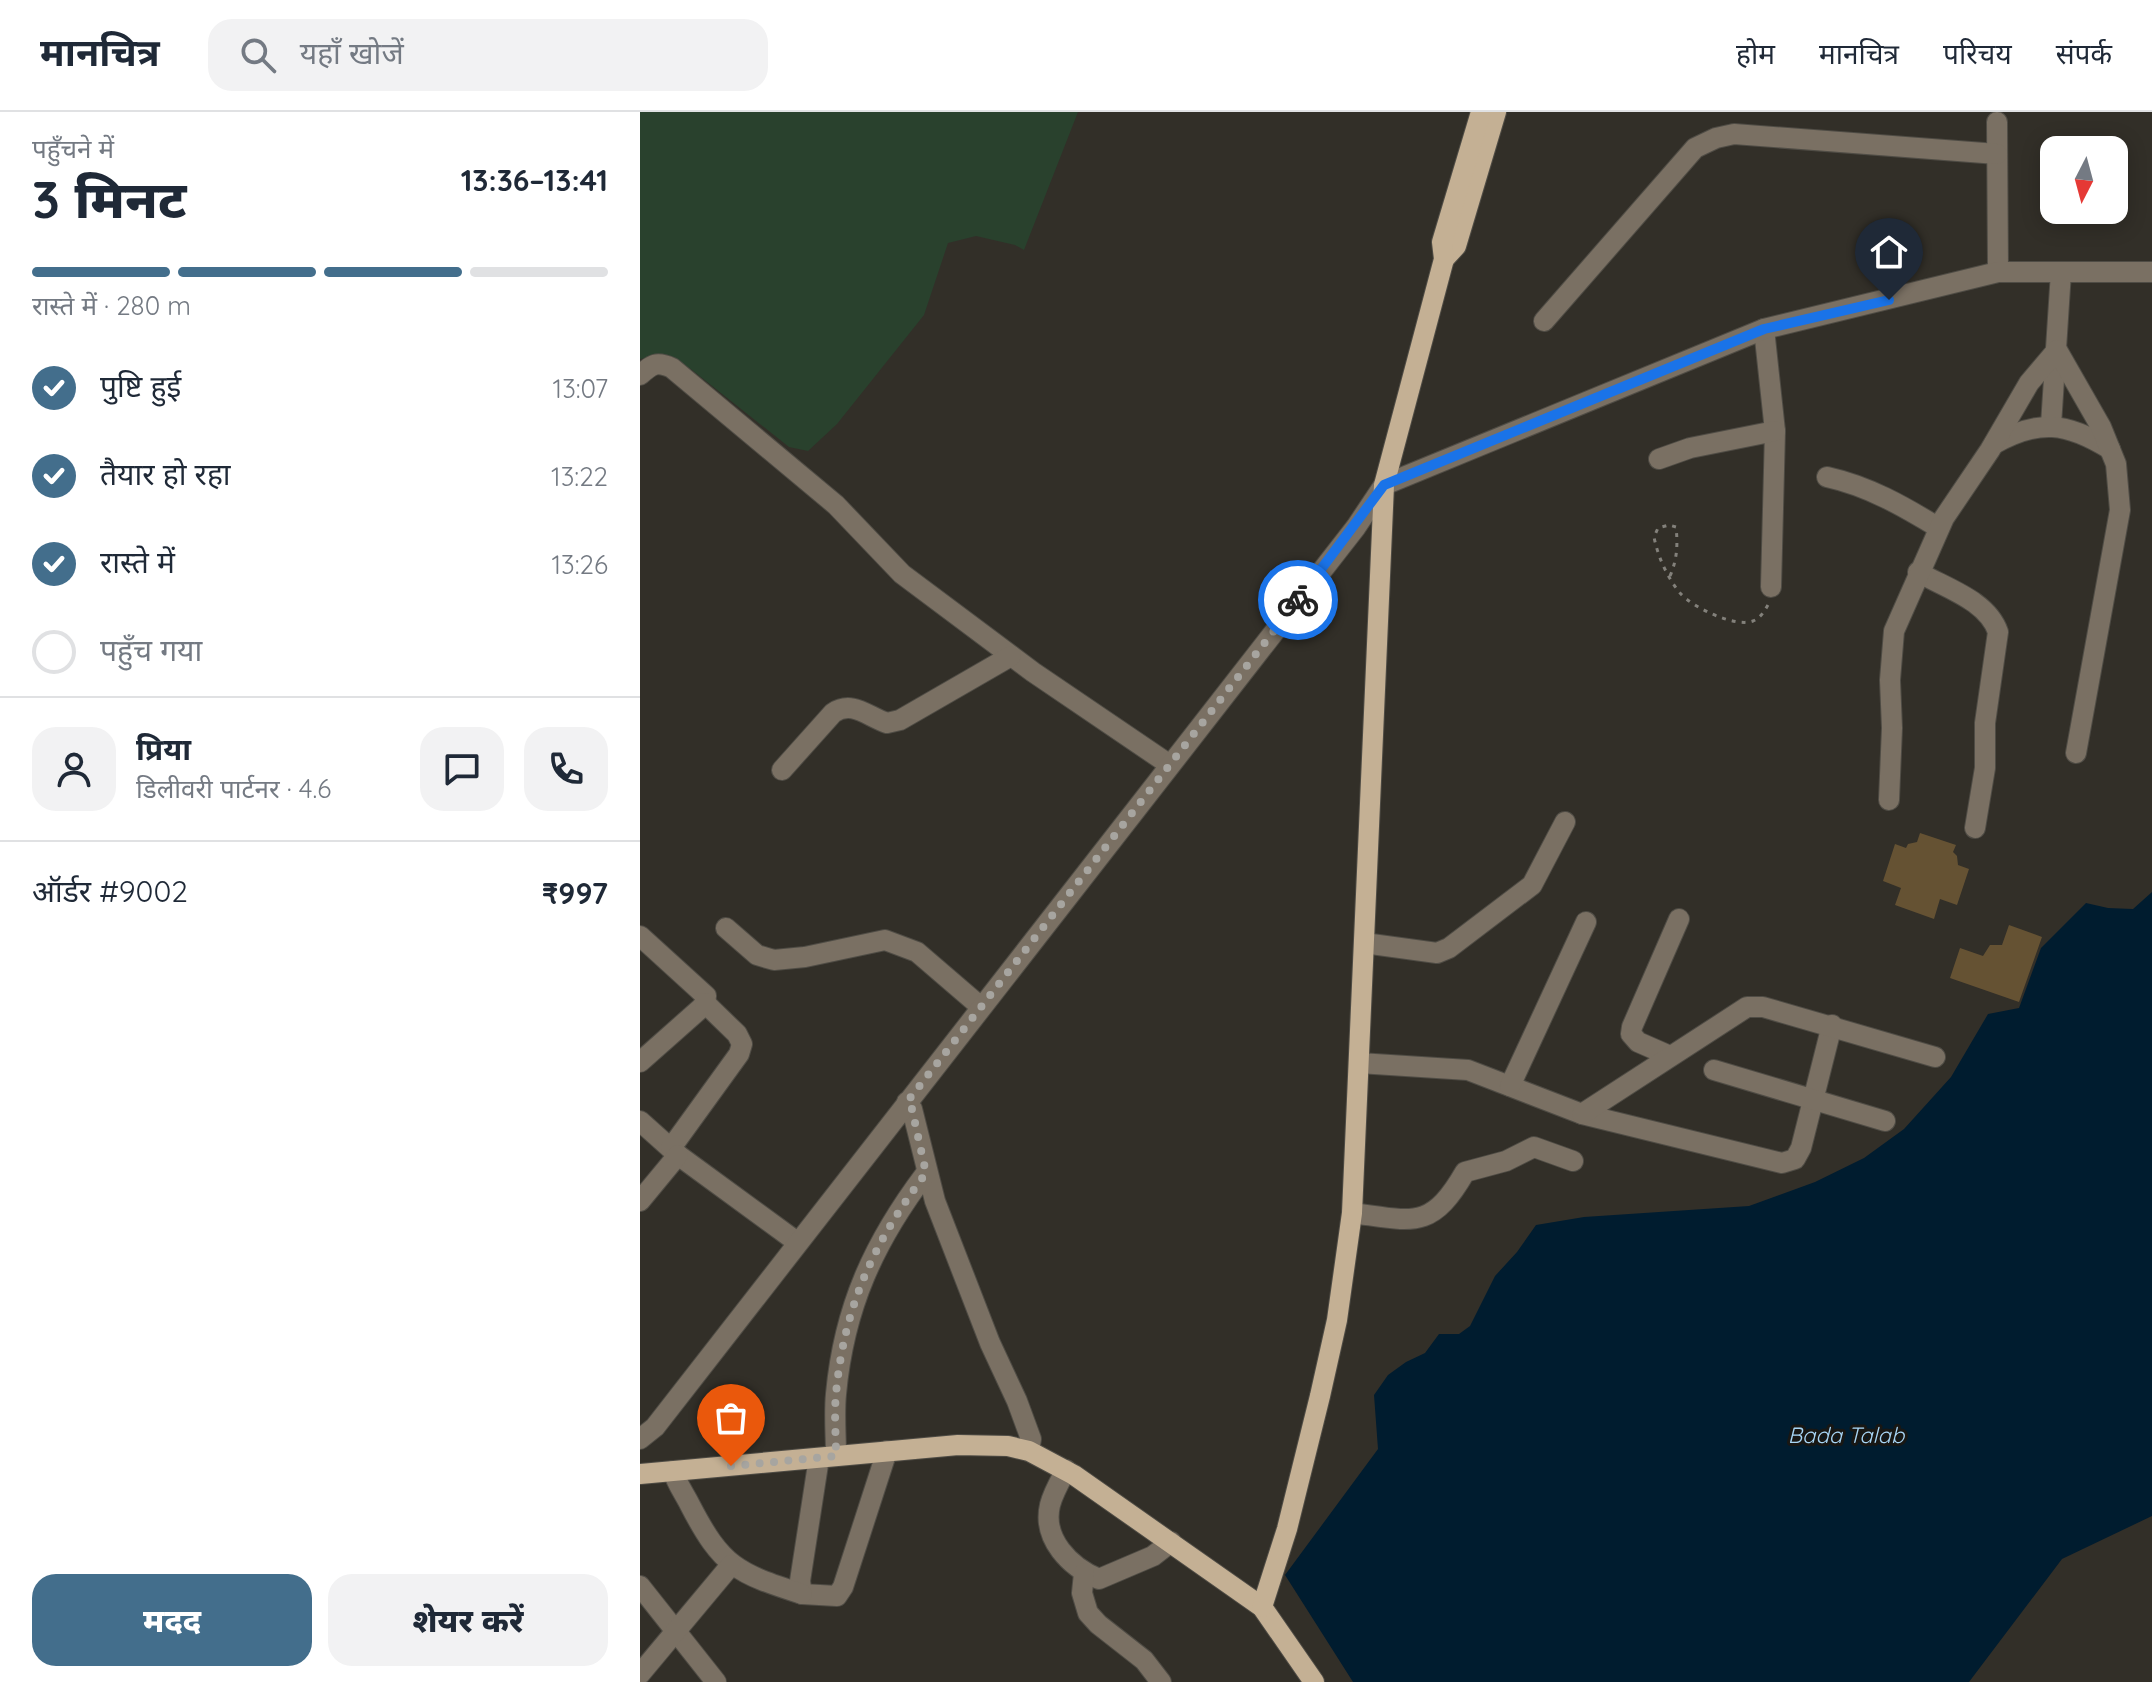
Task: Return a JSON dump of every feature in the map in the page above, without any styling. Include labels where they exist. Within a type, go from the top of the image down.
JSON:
[{"type":"main road","points":[[1262,1607],[1287,1529],[1320,1396],[1337,1320],[1352,1213],[1384,485],[1444,259],[1442,242],[1481,112]]},
{"type":"main road","points":[[1444,259],[1456,246],[1496,112]]},
{"type":"main road","points":[[640,1474],[958,1445],[1008,1446],[1029,1451],[1066,1470],[1262,1607],[1314,1682]]},
{"type":"street","points":[[1997,122],[1998,272]]},
{"type":"street","points":[[1544,321],[1695,148],[1716,138],[1734,134],[1997,154]]},
{"type":"street","points":[[640,1439],[655,1427],[1356,527],[1384,485],[1764,329],[1998,272],[2152,272]]},
{"type":"street","points":[[2051,425],[2061,272]]},
{"type":"street","points":[[1764,329],[1775,431],[1771,587]]},
{"type":"street","points":[[1889,800],[1890,680],[1894,631],[1939,528],[1994,444],[2029,383],[2057,350]]},
{"type":"street","points":[[2057,350],[2101,427],[2116,464],[2120,510],[2076,753]]},
{"type":"street","points":[[640,375],[651,364],[661,363],[672,368],[836,505],[902,574],[1011,656],[1170,765]]},
{"type":"street","points":[[1994,444],[2018,431],[2051,425],[2078,431],[2110,449]]},
{"type":"street","points":[[1659,459],[1690,448],[1775,431]]},
{"type":"street","points":[[1827,477],[1850,482],[1896,501],[1939,528]]},
{"type":"street","points":[[1918,572],[1982,607],[1998,632],[1985,723],[1985,768],[1975,828]]},
{"type":"street","points":[[782,770],[842,707],[855,708],[887,723],[900,720],[1011,656]]},
{"type":"street","points":[[1364,943],[1437,953],[1449,948],[1532,885],[1565,822]]},
{"type":"street","points":[[1670,1056],[1638,1042],[1631,1034],[1679,919]]},
{"type":"street","points":[[1510,1086],[1586,922]]},
{"type":"street","points":[[726,928],[757,955],[774,960],[805,957],[885,940],[917,952],[981,1007]]},
{"type":"street","points":[[640,936],[706,996],[705,1003],[640,1062]]},
{"type":"street","points":[[640,1201],[739,1054],[742,1044],[737,1034],[705,1003]]},
{"type":"street","points":[[1582,1114],[1747,1007],[1763,1007],[1832,1025],[1935,1057]]},
{"type":"street","points":[[1359,1063],[1468,1070],[1582,1114],[1782,1163],[1795,1159],[1801,1148],[1832,1025]]},
{"type":"street","points":[[1714,1070],[1885,1121]]},
{"type":"street","points":[[907,1102],[912,1109],[926,1173],[990,1343],[1031,1439],[1029,1451]]},
{"type":"street","points":[[640,1121],[674,1151],[797,1242]]},
{"type":"street","points":[[1352,1213],[1422,1219],[1438,1210],[1465,1172],[1506,1161],[1534,1147],[1573,1161]]},
{"type":"street","points":[[802,1594],[800,1581],[827,1457],[843,1347],[858,1287],[884,1234],[926,1173]]},
{"type":"street","points":[[673,1471],[677,1484],[711,1543],[731,1565],[748,1575],[802,1594],[837,1596],[843,1587],[887,1451]]},
{"type":"street","points":[[1066,1470],[1052,1497],[1049,1529],[1063,1555],[1084,1573],[1099,1579],[1153,1556],[1171,1542]]},
{"type":"street","points":[[640,1674],[731,1565]]},
{"type":"street","points":[[1084,1573],[1082,1593],[1088,1613],[1144,1660],[1161,1682]]},
{"type":"street","points":[[640,1586],[716,1682]]},
{"type":"path","points":[[1670,576],[1677,546],[1676,527],[1669,525],[1658,528],[1654,537],[1663,565],[1682,595],[1705,610],[1734,622],[1746,623],[1759,618],[1770,601],[1771,587]]},
{"type":"green space","points":[[640,112],[1078,112],[1024,250],[976,236],[948,243],[924,315],[837,424],[808,451],[789,447],[692,370],[668,355],[640,359]]},
{"type":"water","name":"Bada Talab","points":[[2152,892],[2152,1516],[2062,1559],[1969,1682],[1353,1682],[1285,1575],[1378,1449],[1374,1395],[1388,1375],[1425,1353],[1439,1334],[1459,1334],[1470,1326],[1495,1276],[1536,1225],[1584,1217],[1749,1206],[1815,1182],[1864,1158],[1904,1129],[1951,1077],[1988,1014],[2019,1008],[2041,948],[2086,903],[2133,909]]},
{"type":"building","points":[[1920,833],[1956,845],[1953,852],[1958,865],[1969,869],[1957,905],[1940,899],[1934,919],[1895,905],[1901,888],[1883,881],[1895,844],[1906,848],[1908,844],[1917,842]]},
{"type":"building","points":[[2009,925],[2042,937],[2019,1002],[1950,978],[1960,948],[1983,956],[1990,945],[2002,945]]},
{"type":"way so far","points":[[731,1466],[836,1456],[835,1395],[858,1287],[884,1234],[926,1173],[912,1109],[907,1102],[1298,600]]},
{"type":"route","points":[[1298,600],[1356,527],[1384,485],[1764,329],[1889,300]]}]
